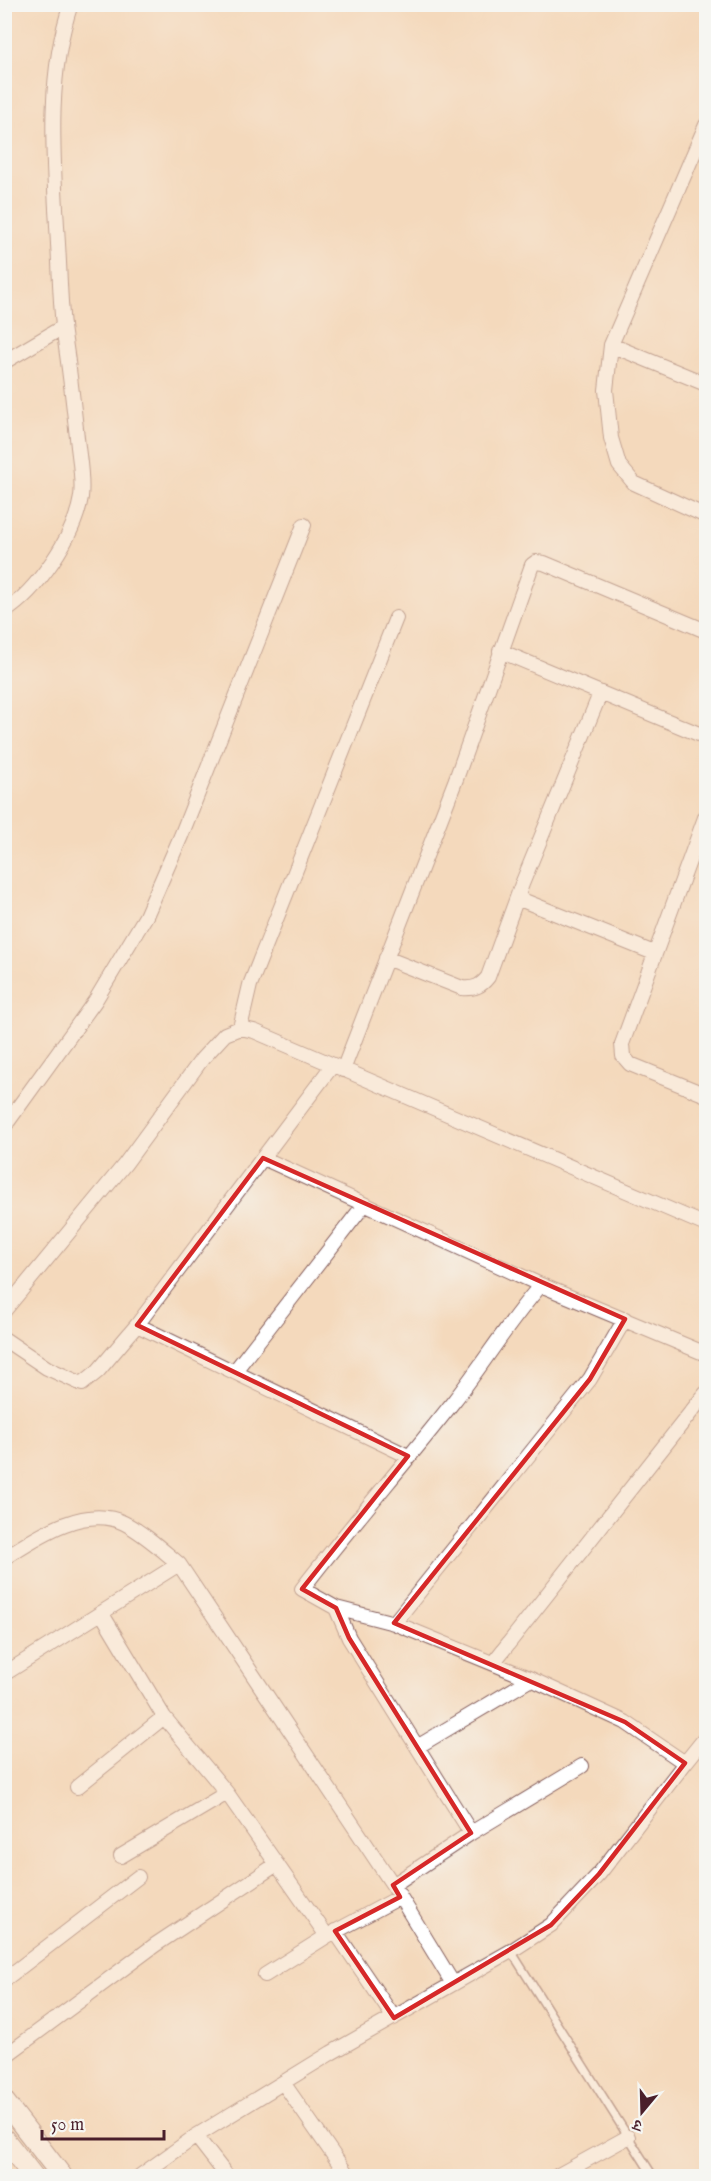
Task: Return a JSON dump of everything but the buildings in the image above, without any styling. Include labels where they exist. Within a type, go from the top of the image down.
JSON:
[{"type":"main road","points":[[4,2101],[62,2176]]},
{"type":"main road","points":[[4,2139],[33,2176]]},
{"type":"street","points":[[4,612],[15,605],[48,568],[75,518],[81,496],[74,401],[63,327],[55,190],[55,86],[63,27],[70,4]]},
{"type":"street","points":[[706,125],[612,345],[606,390],[611,438],[619,465],[634,483],[706,516]]},
{"type":"street","points":[[4,362],[63,327]]},
{"type":"street","points":[[612,345],[705,379]]},
{"type":"street","points":[[4,1127],[96,1001],[146,916],[181,836],[304,525]]},
{"type":"street","points":[[4,1339],[47,1368],[82,1384],[98,1371],[137,1325],[263,1158],[337,1068],[386,958],[456,779],[527,575],[536,562],[544,563],[706,631]]},
{"type":"street","points":[[240,1028],[250,985],[396,618]]},
{"type":"street","points":[[500,651],[706,737]]},
{"type":"street","points":[[386,958],[462,988],[472,989],[482,984],[488,976],[517,898],[600,694]]},
{"type":"street","points":[[706,815],[622,1044],[623,1056],[630,1064],[706,1094]]},
{"type":"street","points":[[517,898],[654,953]]},
{"type":"street","points":[[4,1311],[125,1164],[202,1059],[225,1034],[240,1028],[254,1031],[706,1225]]},
{"type":"street","points":[[263,1158],[541,1285],[706,1354]]},
{"type":"street","points":[[234,1372],[364,1205]]},
{"type":"street","points":[[541,1285],[512,1320],[454,1400],[302,1590],[336,1608],[394,1623],[531,1679],[625,1722],[685,1763]]},
{"type":"street","points":[[394,1623],[590,1379],[625,1319]]},
{"type":"street","points":[[137,1325],[408,1456]]},
{"type":"street","points":[[493,1663],[706,1393]]},
{"type":"street","points":[[4,1558],[43,1534],[82,1518],[99,1517],[129,1526],[179,1564],[397,1891],[452,1982]]},
{"type":"street","points":[[4,1674],[179,1564]]},
{"type":"street","points":[[336,1608],[349,1638],[471,1833]]},
{"type":"street","points":[[102,1614],[164,1718],[227,1793],[277,1864],[394,2018]]},
{"type":"street","points":[[417,1747],[531,1679]]},
{"type":"street","points":[[76,1787],[164,1718]]},
{"type":"street","points":[[140,2176],[196,2136],[331,2053],[452,1982],[511,1951],[551,1925],[599,1874],[706,1737]]},
{"type":"street","points":[[265,1975],[397,1891],[471,1833],[582,1766]]},
{"type":"street","points":[[121,1856],[227,1793]]},
{"type":"street","points":[[4,2056],[155,1945],[277,1864]]},
{"type":"street","points":[[4,1980],[138,1877]]},
{"type":"street","points":[[284,2084],[348,2176]]},
{"type":"street","points":[[196,2136],[227,2176]]},
{"type":"street","points":[[557,2176],[628,2137]]},
{"type":"lane","points":[[511,1951],[653,2176]]},
{"type":"highlighted area","points":[[263,1158],[625,1319],[590,1379],[394,1623],[625,1722],[685,1763],[599,1874],[551,1925],[394,2018],[335,1931],[400,1897],[393,1885],[471,1833],[349,1638],[336,1608],[302,1589],[408,1456],[137,1325]]}]
